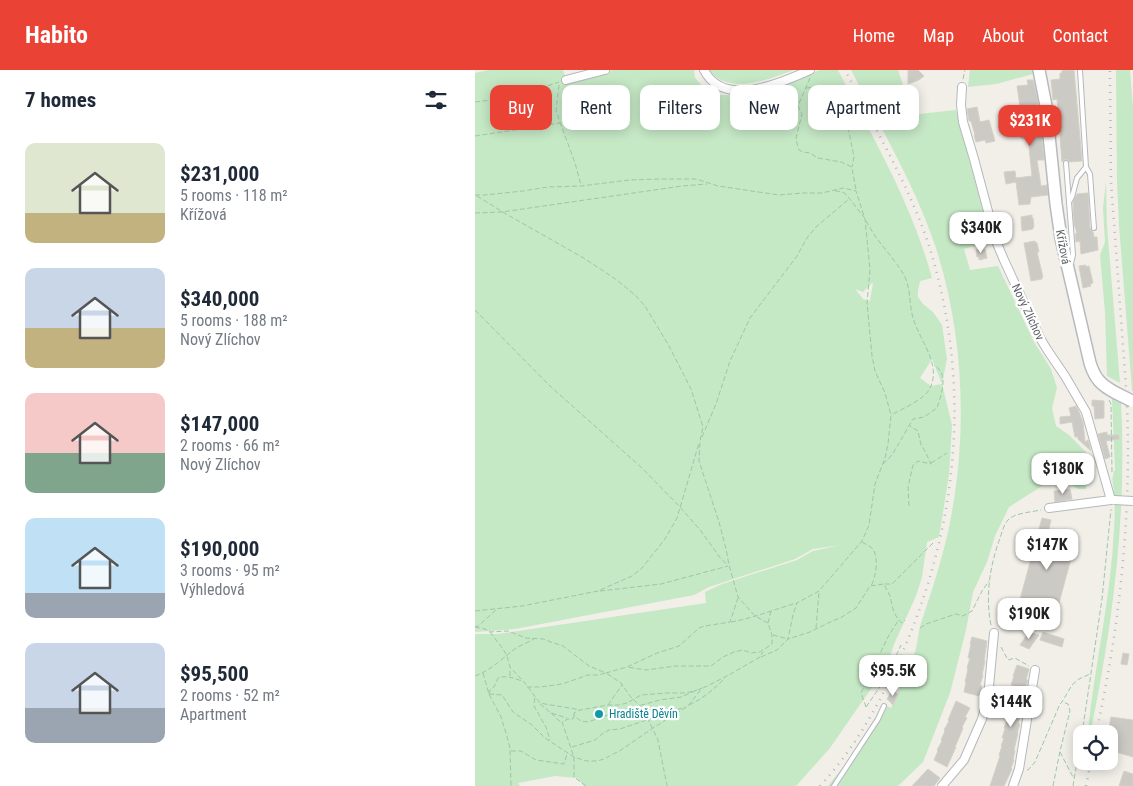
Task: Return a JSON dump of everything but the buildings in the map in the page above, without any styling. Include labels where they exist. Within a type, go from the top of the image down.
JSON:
[{"type":"street","points":[[566,80],[605,70]]},
{"type":"street","points":[[704,70],[716,84],[726,89],[739,90],[755,90],[811,74]]},
{"type":"street","name":"Křížová","points":[[1039,70],[1046,106],[1061,238],[1092,370],[1101,384],[1133,401]]},
{"type":"street","name":"Nový Zlíchov","points":[[962,87],[961,105],[963,122],[996,241],[1040,338],[1086,412],[1112,500]]},
{"type":"street","points":[[1049,508],[1112,500],[1133,501]]},
{"type":"street","points":[[942,786],[965,760],[983,719],[988,697],[994,634]]},
{"type":"street","points":[[1013,786],[1019,769],[1035,670]]},
{"type":"lane","points":[[1080,70],[1086,167],[1090,174],[1094,228]]},
{"type":"lane","points":[[1066,163],[1073,255],[1071,263],[1067,265]]},
{"type":"lane","points":[[1069,202],[1077,178],[1086,167]]},
{"type":"lane","points":[[834,786],[878,719],[884,706]]},
{"type":"path","points":[[962,87],[965,70]]},
{"type":"path","points":[[811,74],[798,106],[801,114],[796,138],[798,147],[803,152],[810,153],[818,158],[841,162],[852,168]]},
{"type":"path","points":[[475,102],[515,97],[560,82],[556,111],[575,162],[581,186]]},
{"type":"path","points":[[527,687],[562,684],[588,675],[598,675],[627,667],[679,646],[699,628],[749,619],[797,603],[819,591],[862,541],[869,525],[875,484],[888,444],[891,415],[885,393],[875,372],[872,356],[867,303],[870,270],[865,219],[852,168],[854,157],[841,88],[826,86],[805,88]]},
{"type":"path","points":[[475,136],[560,123]]},
{"type":"path","points":[[475,195],[629,180],[668,179],[696,180],[718,186],[779,195],[822,194],[843,188],[857,191]]},
{"type":"path","points":[[475,213],[502,212],[682,186],[709,184]]},
{"type":"path","points":[[835,190],[843,192],[847,196],[904,275],[909,286],[913,318],[933,364],[933,378],[929,390],[924,396],[891,415]]},
{"type":"path","points":[[475,195],[582,257],[637,296],[669,346],[691,389],[703,427],[680,507],[665,540],[633,576],[598,591]]},
{"type":"path","points":[[627,667],[645,670],[676,666],[711,666],[734,652],[743,650],[751,654],[763,651],[772,644],[773,635],[768,624],[755,616],[738,597],[719,522],[699,461],[700,441],[716,404],[730,361],[750,318],[797,256],[811,232],[849,199]]},
{"type":"path","points":[[475,310],[550,386],[643,469],[680,507],[701,531],[721,559],[729,565]]},
{"type":"path","points":[[883,464],[892,455],[913,419],[924,417],[937,408],[943,378],[941,371],[933,364]]},
{"type":"path","points":[[1105,478],[1112,473],[1111,404]]},
{"type":"path","points":[[909,425],[918,431],[921,445],[931,464]]},
{"type":"path","points":[[909,506],[908,487],[913,465],[918,461],[931,464],[947,453]]},
{"type":"path","points":[[1083,725],[1103,592],[1112,500]]},
{"type":"path","points":[[1035,670],[1015,658],[1008,660],[994,634],[989,614],[989,580],[997,546],[1007,521],[1013,516],[1049,508]]},
{"type":"path","points":[[574,716],[581,721],[588,722],[660,700],[681,697],[777,650],[788,639],[842,617],[856,608],[874,580],[877,569],[873,550],[862,541]]},
{"type":"path","points":[[870,586],[892,584],[934,542]]},
{"type":"path","points":[[475,611],[522,606],[598,591],[661,584],[729,565]]},
{"type":"path","points":[[920,628],[926,624],[956,614],[963,616],[973,611],[989,580]]},
{"type":"path","points":[[884,584],[898,620],[902,624],[905,620]]},
{"type":"path","points":[[816,629],[819,591]]},
{"type":"path","points":[[731,622],[738,597]]},
{"type":"path","points":[[788,639],[797,603]]},
{"type":"path","points":[[476,627],[498,608]]},
{"type":"path","points":[[768,624],[772,610]]},
{"type":"path","points":[[898,620],[861,693],[866,707],[886,678],[901,645]]},
{"type":"path","points":[[476,627],[490,632],[500,644],[507,656],[511,674],[509,677]]},
{"type":"path","points":[[490,632],[508,631],[526,638],[543,639],[563,646],[589,666],[606,673],[622,684],[640,706],[653,728],[658,740],[667,786]]},
{"type":"path","points":[[773,635],[788,639]]},
{"type":"path","points":[[475,676],[483,673],[513,650],[534,638]]},
{"type":"path","points":[[760,657],[763,651]]},
{"type":"path","points":[[510,667],[540,704],[562,722],[574,758],[574,777],[586,786]]},
{"type":"path","points":[[483,673],[489,694],[507,733],[510,751],[511,786]]},
{"type":"path","points":[[1019,769],[1029,770],[1035,762],[1058,708],[1072,685],[1091,673]]},
{"type":"path","points":[[489,694],[498,678],[502,676],[524,682]]},
{"type":"path","points":[[489,694],[502,695],[513,712],[550,742],[574,758],[597,761],[621,750],[701,699],[727,676]]},
{"type":"path","points":[[608,704],[622,684]]},
{"type":"path","points":[[562,722],[573,719],[574,713],[580,710],[608,704],[619,705],[641,695],[686,693],[702,688]]},
{"type":"path","points":[[571,748],[595,740],[609,730],[689,706],[702,688]]},
{"type":"path","points":[[535,697],[534,706],[546,727],[550,742]]},
{"type":"path","points":[[1053,786],[1070,711],[1068,704],[1063,702]]},
{"type":"path","points":[[540,704],[556,707],[564,706],[580,710]]},
{"type":"path","points":[[551,713],[568,719]]},
{"type":"path","points":[[510,751],[521,751],[536,760],[564,764],[567,753]]},
{"type":"path","points":[[1060,751],[1075,779]]},
{"type":"path","points":[[1073,786],[1076,770]]},
{"type":"green space","points":[[489,70],[563,70],[567,82],[613,70],[694,70],[695,78],[701,85],[640,85],[640,130],[720,130],[720,95],[730,95],[730,130],[798,130],[798,85],[784,85],[820,70],[838,70],[846,85],[808,85],[808,130],[870,130],[903,198],[924,251],[932,278],[920,281],[918,297],[933,312],[942,325],[947,359],[942,384],[952,425],[949,475],[939,537],[927,542],[922,577],[916,596],[886,667],[830,748],[796,786],[584,786],[577,778],[555,776],[518,783],[520,786],[475,786],[475,634],[498,634],[706,603],[705,592],[722,584],[797,560],[813,551],[840,545],[813,549],[795,559],[709,587],[694,595],[515,629],[475,632],[475,73]],"holes":[[[873,283],[870,301],[863,299],[855,289],[863,292]],[[932,359],[942,384],[931,386],[920,378]]]},
{"type":"green space","points":[[709,70],[794,70],[761,81],[738,84],[717,78]]},
{"type":"green space","points":[[851,70],[898,70],[903,85],[859,85]]},
{"type":"green space","points":[[970,70],[1032,70],[1033,74],[996,84],[968,87]]},
{"type":"green space","points":[[1116,70],[1130,70],[1133,107],[1133,392],[1119,225]]},
{"type":"green space","points":[[956,110],[991,241],[964,249],[970,270],[998,266],[1034,342],[1051,369],[1057,388],[1052,408],[1056,426],[1069,435],[1086,452],[1086,489],[1078,489],[1070,484],[1056,481],[1042,486],[1009,507],[995,536],[987,562],[973,592],[966,630],[950,693],[923,762],[898,786],[828,786],[867,740],[887,706],[891,708],[914,656],[920,626],[936,578],[948,532],[959,461],[961,425],[958,353],[946,283],[928,225],[883,130],[919,130],[919,114]]},
{"type":"green space","points":[[1106,182],[1107,226],[1120,383],[1107,376],[1105,312],[1100,255],[1105,242],[1103,208]]},
{"type":"green space","points":[[1112,399],[1121,403],[1122,485],[1120,527],[1117,568],[1106,649],[1092,725],[1089,725],[1112,554],[1115,512],[1112,479],[1115,469]]},
{"type":"railway","points":[[820,786],[853,745],[871,716],[895,669],[916,619],[933,568],[945,516],[952,464],[954,411],[952,358],[944,305],[931,252],[903,182],[845,70]]},
{"type":"railway","points":[[1098,725],[1118,606],[1128,481],[1126,387],[1111,182],[1110,70]]},
{"type":"railway","points":[[1086,786],[1089,770]]},
{"type":"place","name":"Hradiště Děvín","points":[[599,714]]}]
